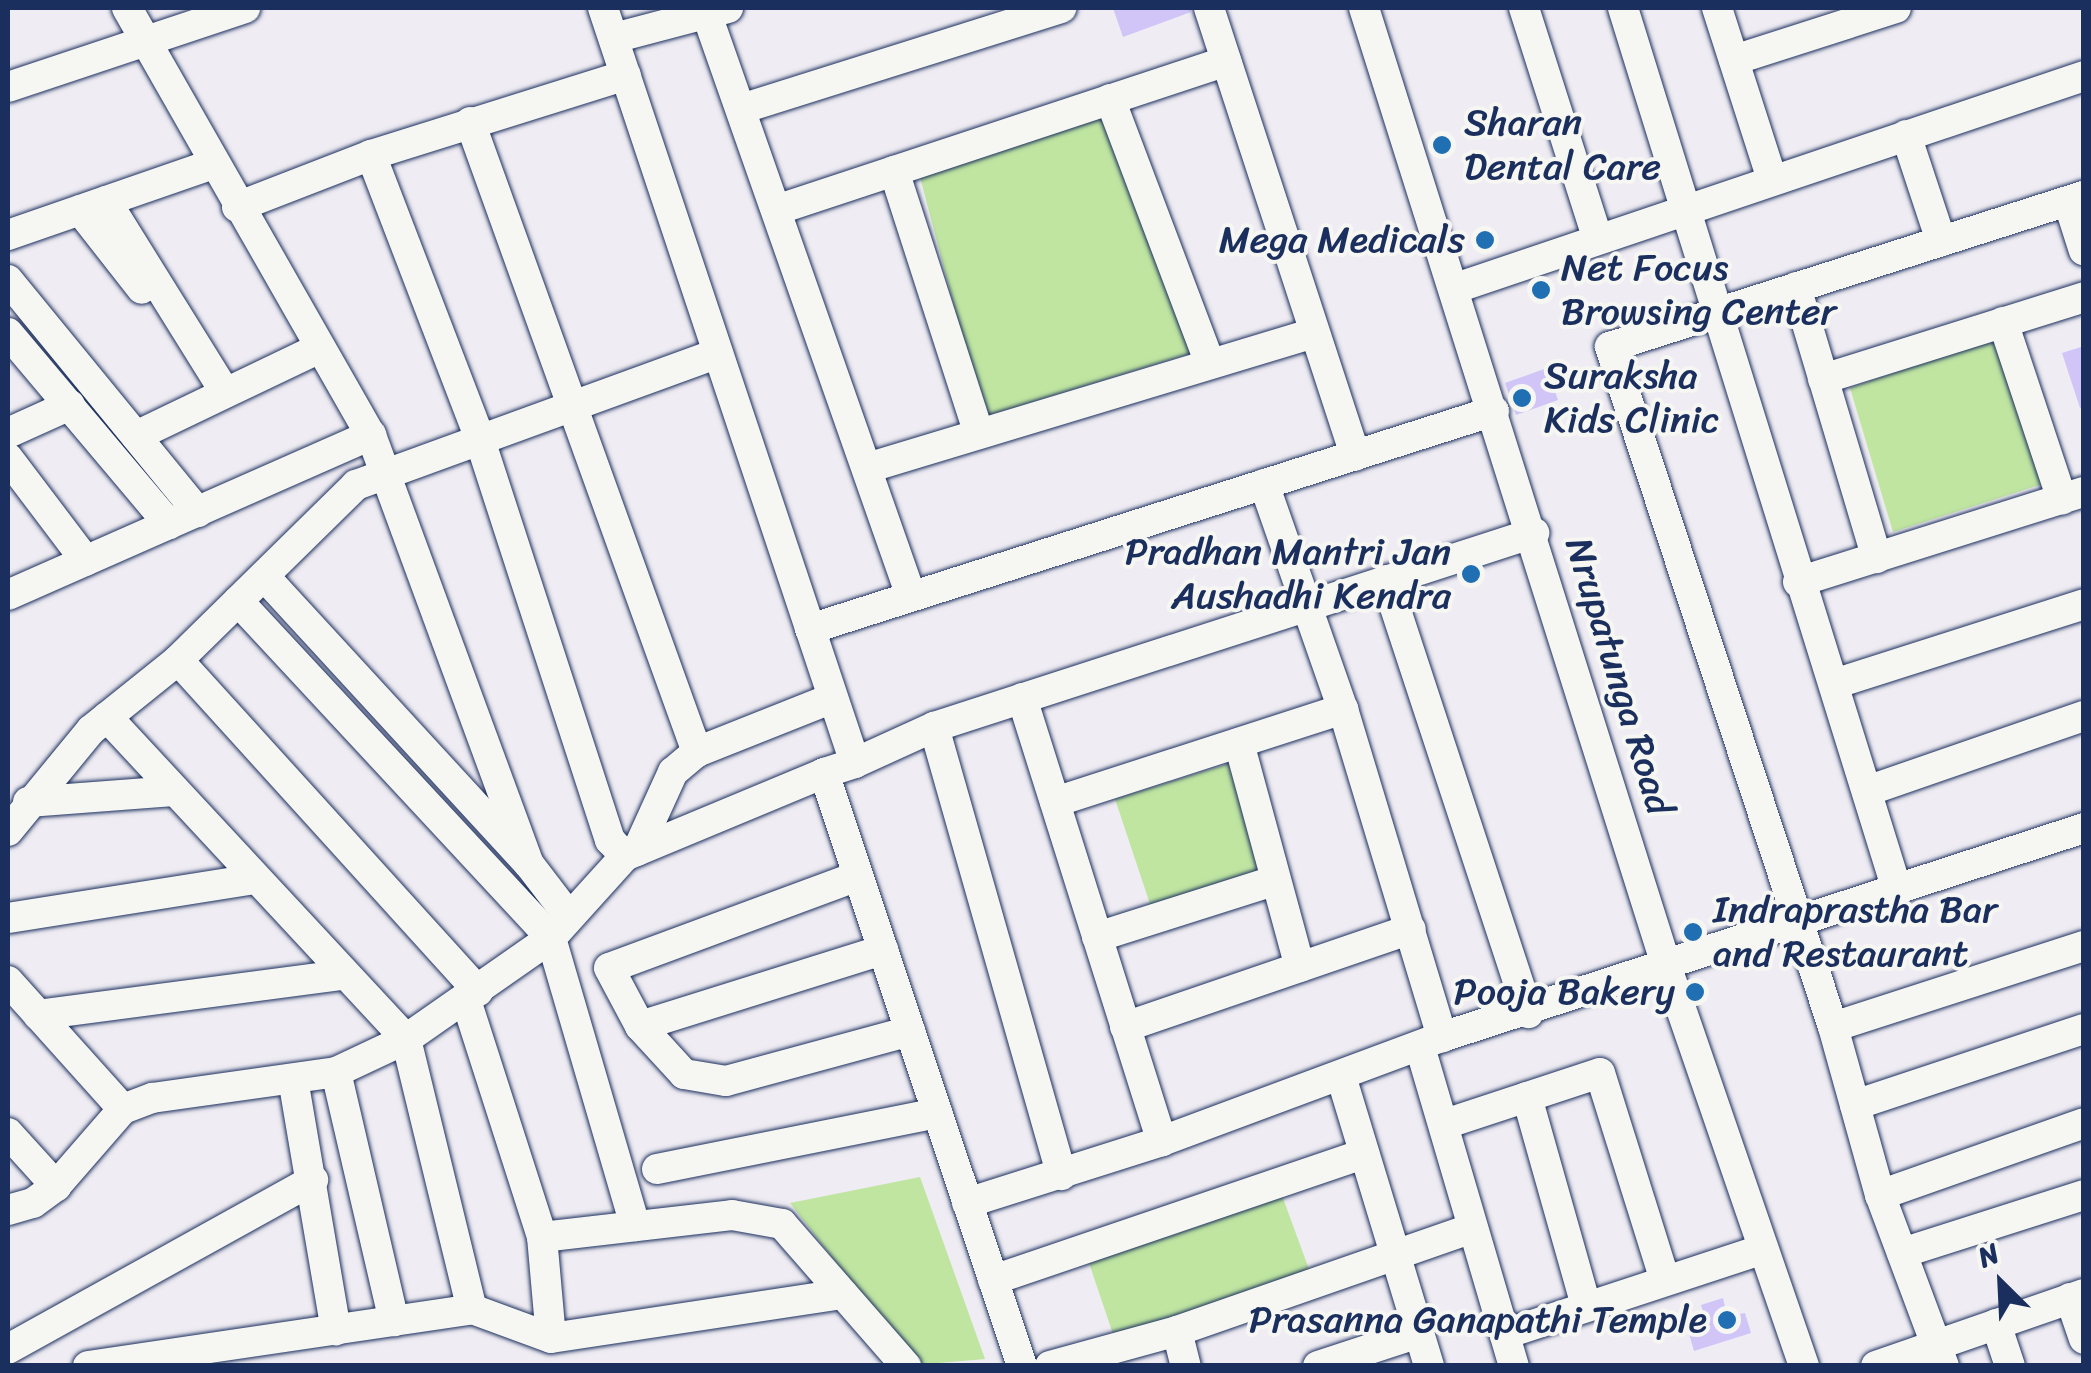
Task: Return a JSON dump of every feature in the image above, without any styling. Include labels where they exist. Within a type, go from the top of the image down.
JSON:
[{"type":"street","points":[[127,8],[237,208],[371,435],[388,472],[529,864],[559,927],[635,1226]]},
{"type":"street","points":[[8,87],[245,8]]},
{"type":"street","points":[[603,8],[855,763]]},
{"type":"street","points":[[741,108],[1061,8]]},
{"type":"street","points":[[1208,8],[1355,456]]},
{"type":"street","name":"Nrupatunga Road","points":[[1364,8],[1534,533],[1666,968],[1804,1366]]},
{"type":"street","points":[[1524,8],[1596,237]]},
{"type":"street","points":[[1623,8],[1689,208],[1798,582],[1834,684],[1897,890]]},
{"type":"street","points":[[1717,8],[1772,179]]},
{"type":"street","points":[[1734,60],[1896,8]]},
{"type":"street","points":[[614,38],[718,11],[741,108],[911,596]]},
{"type":"street","points":[[779,209],[1226,61]]},
{"type":"street","points":[[237,208],[371,155],[626,75]]},
{"type":"street","points":[[1456,288],[1596,237],[2084,76]]},
{"type":"street","points":[[1110,99],[1210,364]]},
{"type":"street","points":[[470,122],[697,752]]},
{"type":"street","points":[[1906,135],[1941,242]]},
{"type":"street","points":[[371,155],[479,437],[610,840],[631,854]]},
{"type":"street","points":[[8,235],[213,164]]},
{"type":"street","points":[[894,171],[979,434]]},
{"type":"street","points":[[1940,1355],[1880,1195],[1833,1027],[1610,347],[2076,199],[2084,251]]},
{"type":"street","points":[[93,205],[151,300],[164,300],[223,389]]},
{"type":"street","points":[[8,280],[198,512]]},
{"type":"street","points":[[1796,287],[1877,558]]},
{"type":"street","points":[[1823,379],[2084,297]]},
{"type":"street","points":[[1798,582],[2072,495],[2003,322]]},
{"type":"street","points":[[8,333],[169,524]]},
{"type":"street","points":[[867,468],[1314,333]]},
{"type":"street","points":[[136,436],[223,389],[320,348]]},
{"type":"street","points":[[8,831],[28,802],[107,717],[178,660],[356,485],[572,403],[718,353]]},
{"type":"street","points":[[8,433],[70,405]]},
{"type":"street","points":[[810,629],[1494,411]]},
{"type":"street","points":[[8,595],[371,435]]},
{"type":"street","points":[[8,458],[86,560]]},
{"type":"street","points":[[1264,484],[1343,709],[1410,929],[1445,1124],[1514,1366]]},
{"type":"street","points":[[631,854],[855,763],[934,726],[1534,533]]},
{"type":"street","points":[[264,576],[529,864]]},
{"type":"street","points":[[1386,580],[1528,1012]]},
{"type":"street","points":[[238,602],[559,927]]},
{"type":"street","points":[[1834,684],[2084,604]]},
{"type":"street","points":[[178,660],[472,996],[542,1236],[551,1338]]},
{"type":"street","points":[[8,1210],[33,1203],[56,1186],[123,1109],[152,1098],[336,1072],[406,1039],[472,996],[559,927],[631,854],[674,772],[697,752],[834,698]]},
{"type":"street","points":[[1022,698],[1162,1141]]},
{"type":"street","points":[[1055,802],[1343,709]]},
{"type":"street","points":[[1867,792],[2084,716]]},
{"type":"street","points":[[107,717],[340,975],[406,1039],[472,1309]]},
{"type":"street","points":[[934,726],[1062,1175]]},
{"type":"street","points":[[1239,742],[1300,967]]},
{"type":"street","points":[[824,773],[1022,1366]]},
{"type":"street","points":[[28,802],[174,792]]},
{"type":"street","points":[[968,1203],[1162,1141],[1431,1042],[2084,828]]},
{"type":"street","points":[[858,876],[609,968],[640,1026],[684,1074],[726,1081],[910,1031]]},
{"type":"street","points":[[8,918],[253,880]]},
{"type":"street","points":[[1097,938],[1274,880]]},
{"type":"street","points":[[1126,1028],[1410,929]]},
{"type":"street","points":[[1833,1027],[2084,946]]},
{"type":"street","points":[[640,1026],[883,950]]},
{"type":"street","points":[[38,1014],[340,975]]},
{"type":"street","points":[[8,981],[123,1109]]},
{"type":"street","points":[[1855,1104],[2084,1029]]},
{"type":"street","points":[[336,1072],[394,1322]]},
{"type":"street","points":[[1445,1124],[1600,1074],[1664,1280]]},
{"type":"street","points":[[1341,1076],[1428,1366]]},
{"type":"street","points":[[293,1079],[336,1330]]},
{"type":"street","points":[[1528,1097],[1586,1306]]},
{"type":"street","points":[[657,1168],[937,1112]]},
{"type":"street","points":[[1880,1195],[2084,1123]]},
{"type":"street","points":[[8,1132],[56,1186]]},
{"type":"street","points":[[993,1280],[1364,1154]]},
{"type":"street","points":[[8,1350],[312,1180]]},
{"type":"street","points":[[1902,1253],[2084,1195]]},
{"type":"street","points":[[542,1236],[732,1214],[782,1224],[906,1366]]},
{"type":"street","points":[[1050,1366],[1177,1331],[1472,1228]]},
{"type":"street","points":[[1505,1334],[1761,1250]]},
{"type":"street","points":[[88,1366],[472,1309],[551,1338],[843,1294]]},
{"type":"street","points":[[1876,1366],[1940,1355],[1996,1324],[2077,1296],[2084,1339]]},
{"type":"street","points":[[1996,1324],[2010,1366]]},
{"type":"street","points":[[1177,1331],[1186,1366]]},
{"type":"street","points":[[1318,1366],[1418,1333]]},
{"type":"green space","points":[[1129,109],[1205,349],[983,417],[919,173]]},
{"type":"green space","points":[[1995,337],[2046,483],[1893,532],[1850,388]]},
{"type":"green space","points":[[1228,764],[1268,871],[1152,910],[1115,799]]},
{"type":"green space","points":[[920,1177],[985,1359],[915,1365],[790,1203]]},
{"type":"green space","points":[[1280,1190],[1310,1272],[1114,1337],[1087,1257]]},
{"type":"building","points":[[1113,8],[1191,8],[1191,12],[1123,37]]},
{"type":"building","points":[[2084,346],[2084,408],[2080,408],[2062,353]]},
{"type":"building","points":[[1547,368],[1558,400],[1516,415],[1505,383]]},
{"type":"building","name":"Prasanna Ganapathi Temple","points":[[1723,1298],[1727,1316],[1745,1313],[1751,1333],[1694,1351],[1688,1330],[1707,1325],[1701,1305]]},
{"type":"place","name":"Sharan Dental Care","points":[[1442,145]]},
{"type":"place","name":"Mega Medicals","points":[[1485,240]]},
{"type":"place","name":"Net Focus Browsing Center","points":[[1541,290]]},
{"type":"place","name":"Suraksha Kids Clinic","points":[[1522,398]]},
{"type":"place","name":"Pradhan Mantri Jan Aushadhi Kendra","points":[[1471,574]]},
{"type":"place","name":"Indraprastha Bar and Restaurant","points":[[1693,932]]},
{"type":"place","name":"Pooja Bakery","points":[[1695,992]]},
{"type":"place","name":"Prasanna Ganapathi Temple","points":[[1727,1320]]}]
